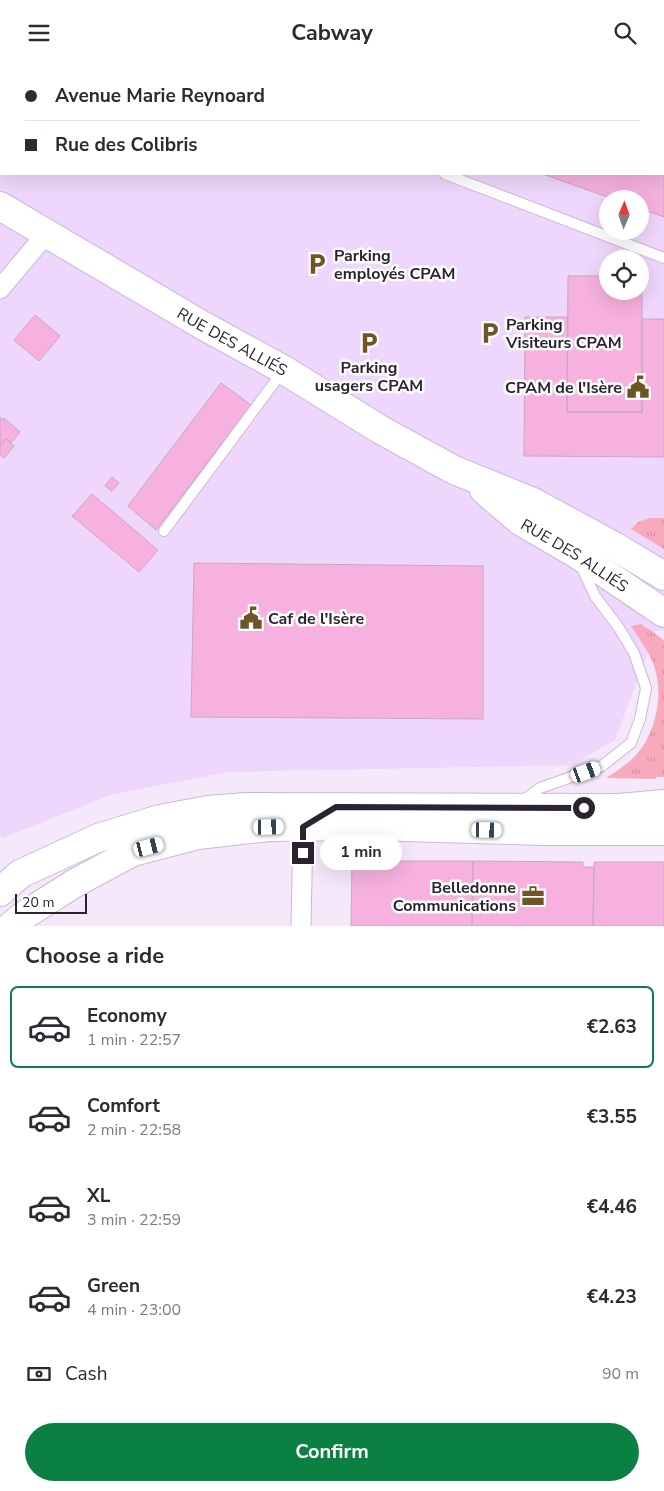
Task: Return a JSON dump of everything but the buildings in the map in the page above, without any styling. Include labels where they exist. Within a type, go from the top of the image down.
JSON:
[{"type":"main road","name":"RUE DES ALLIÉS","points":[[0,206],[202,325],[284,370],[381,430],[465,475],[533,502],[614,546],[664,576]]},
{"type":"main road","name":"RUE DES ALLIÉS","points":[[465,475],[520,521],[575,553],[664,613]]},
{"type":"main road","points":[[7,881],[98,838],[160,819],[208,810],[246,807],[619,808],[664,804]]},
{"type":"main road","points":[[11,926],[74,883],[133,851],[198,835],[269,827],[369,826],[545,831],[664,831]]},
{"type":"street","points":[[0,289],[47,233]]},
{"type":"street","points":[[301,926],[303,827],[336,807]]},
{"type":"lane","points":[[448,175],[664,258]]},
{"type":"lane","points":[[164,531],[284,370]]},
{"type":"lane","points":[[514,807],[540,789],[602,766],[631,743],[640,719],[646,688],[634,653],[619,628],[595,597],[575,553]]},
{"type":"shaded area","points":[[0,175],[664,175],[664,630],[656,631],[615,740],[572,765],[229,772],[113,794],[3,838],[0,836]]},
{"type":"green space","points":[[650,518],[664,518],[664,549],[631,529],[638,522]]},
{"type":"green space","points":[[641,624],[664,640],[664,777],[657,777],[655,779],[606,778],[626,764],[644,745],[656,712],[658,688],[654,666],[647,650],[631,626]]},
{"type":"place","name":"Parking employés CPAM","points":[[317,264]]},
{"type":"place","name":"Parking Visiteurs CPAM","points":[[490,333]]},
{"type":"place","name":"Parking usagers CPAM","points":[[369,343]]},
{"type":"place","name":"CPAM de l'Isère","points":[[638,387]]},
{"type":"place","name":"Caf de l'Isère","points":[[251,618]]},
{"type":"place","name":"Belledonne Communications","points":[[533,896]]},
{"type":"route","points":[[303,853],[303,827],[336,807],[584,808]]}]
